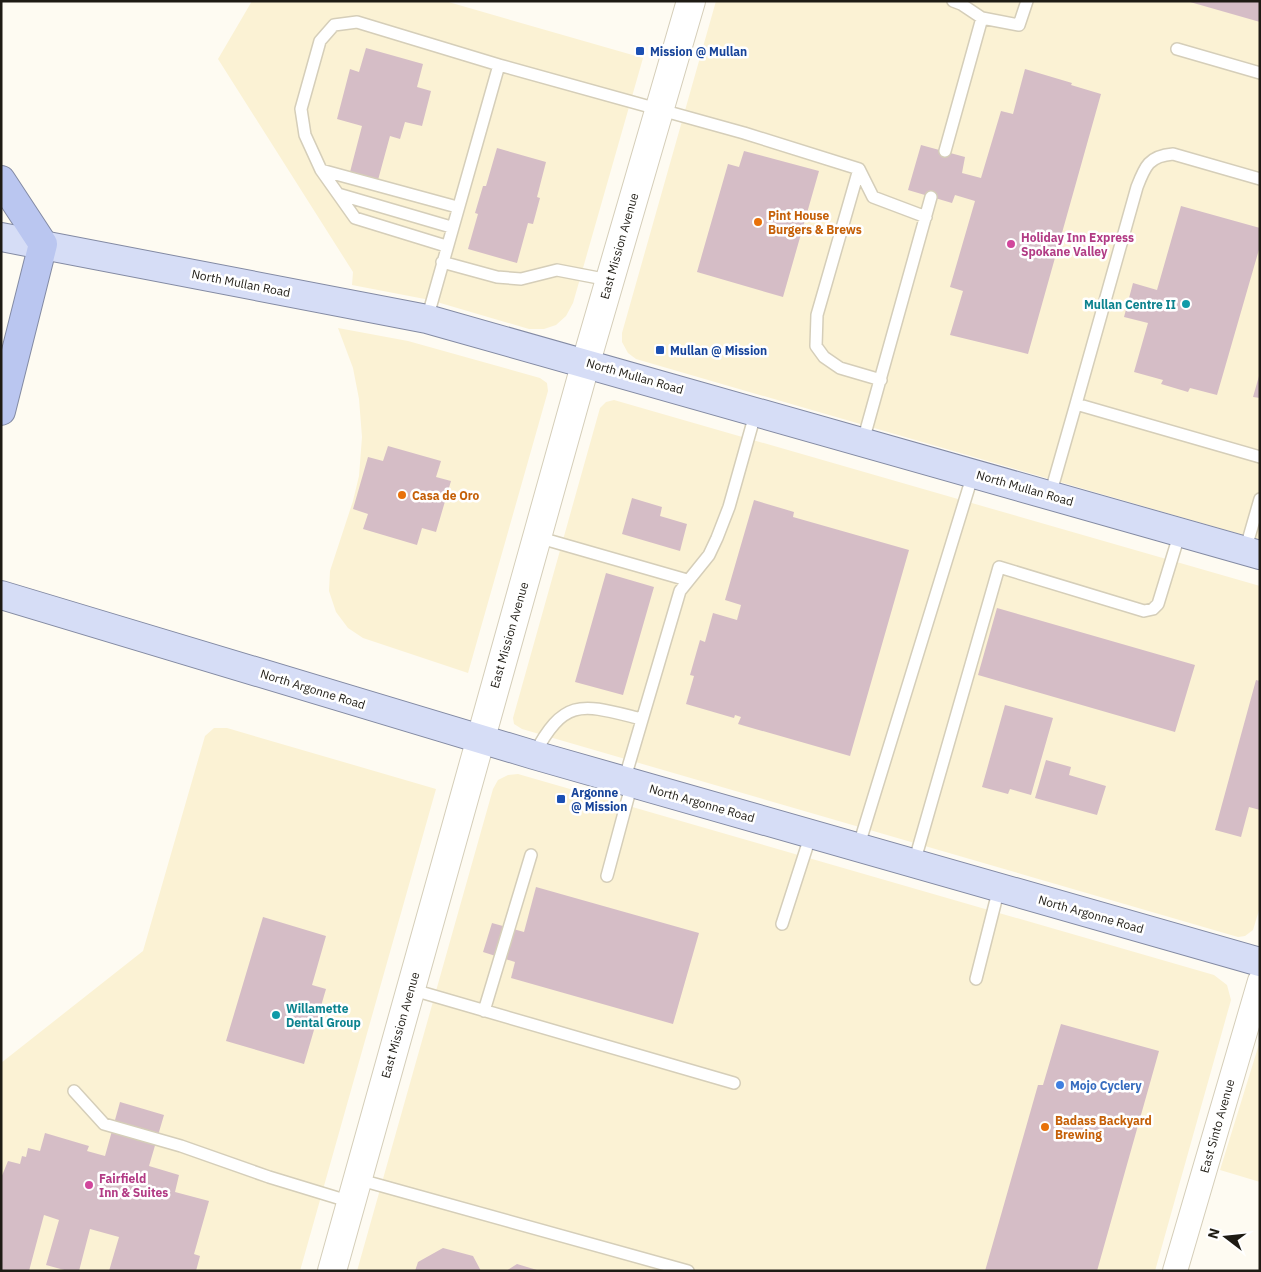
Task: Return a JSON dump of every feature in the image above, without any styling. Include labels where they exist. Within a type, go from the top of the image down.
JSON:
[{"type":"highway","points":[[1,180],[42,244],[1,411]]},
{"type":"main road","name":"North Mullan Road","points":[[1,237],[427,319],[586,362],[1252,553]]},
{"type":"main road","name":"North Argonne Road","points":[[1,596],[480,740],[1260,962]]},
{"type":"street","name":"East Mission Avenue","points":[[332,1271],[609,280],[692,1]]},
{"type":"street","name":"East Sinto Avenue","points":[[1175,1271],[1260,981]]},
{"type":"lane","points":[[953,1],[982,18],[1019,25],[1027,1]]},
{"type":"lane","points":[[945,152],[982,18]]},
{"type":"lane","points":[[446,246],[355,218],[321,170],[305,135],[301,109],[320,41],[334,25],[357,22],[859,169],[873,197],[926,218]]},
{"type":"lane","points":[[1177,50],[1260,72]]},
{"type":"lane","points":[[427,319],[451,227],[499,65]]},
{"type":"lane","points":[[1050,495],[1143,171],[1150,161],[1159,155],[1173,154],[1260,179]]},
{"type":"lane","points":[[859,169],[817,314],[816,346],[824,358],[840,368],[880,380]]},
{"type":"lane","points":[[321,170],[457,207]]},
{"type":"lane","points":[[338,194],[451,227]]},
{"type":"lane","points":[[863,441],[932,197]]},
{"type":"lane","points":[[442,262],[497,277],[520,279],[558,270],[609,280]]},
{"type":"lane","points":[[1076,404],[1260,457]]},
{"type":"lane","points":[[607,876],[642,719],[680,591],[709,555],[717,538],[729,507],[756,411]]},
{"type":"lane","points":[[858,848],[973,473]]},
{"type":"lane","points":[[1252,553],[1260,499]]},
{"type":"lane","points":[[914,864],[999,567],[1144,611],[1153,609],[1158,604],[1180,532]]},
{"type":"lane","points":[[537,537],[687,580]]},
{"type":"lane","points":[[534,755],[547,730],[560,717],[576,708],[602,709],[642,719]]},
{"type":"lane","points":[[782,924],[811,834]]},
{"type":"lane","points":[[484,1012],[531,855]]},
{"type":"lane","points":[[976,979],[999,888]]},
{"type":"lane","points":[[410,989],[734,1083]]},
{"type":"lane","points":[[74,1091],[104,1124],[180,1146],[269,1177],[354,1190],[688,1271]]},
{"type":"shaded area","points":[[252,1],[445,1],[643,58],[573,303],[566,316],[556,325],[544,329],[529,329],[430,300],[352,285],[353,272],[218,59]]},
{"type":"shaded area","points":[[716,1],[1260,1],[1260,540],[636,359],[628,353],[622,342],[622,333]]},
{"type":"shaded area","points":[[338,328],[408,341],[540,378],[547,383],[548,391],[468,673],[363,638],[348,628],[336,612],[329,591],[330,571],[353,501],[359,476],[362,437],[359,399],[353,368]]},
{"type":"shaded area","points":[[614,400],[1260,586],[1260,907],[1253,930],[1245,936],[1238,937],[522,729],[514,724],[513,718],[600,408],[606,402]]},
{"type":"shaded area","points":[[214,728],[227,728],[436,789],[300,1271],[1,1271],[1,1063],[143,951],[205,736]]},
{"type":"shaded area","points":[[518,774],[1214,975],[1227,985],[1231,1000],[1155,1271],[357,1271],[493,789],[498,780],[508,775]]},
{"type":"shaded area","points":[[1260,1041],[1260,1182],[1220,1170]]},
{"type":"building","points":[[1190,1],[1260,1],[1260,22],[1190,2]]},
{"type":"building","points":[[366,48],[423,64],[417,87],[431,91],[422,126],[405,122],[400,139],[390,136],[378,180],[350,172],[362,126],[337,119],[350,69],[359,72]]},
{"type":"building","name":"Holiday Inn Express Spokane Valley","points":[[1025,69],[1101,94],[1028,354],[950,335],[963,291],[950,287],[975,201],[955,195],[952,203],[908,190],[921,145],[965,157],[962,173],[981,178],[1001,111],[1013,114]]},
{"type":"building","points":[[497,148],[546,162],[537,197],[540,198],[533,224],[528,223],[517,263],[468,249],[478,214],[475,213],[483,186],[486,186]]},
{"type":"building","name":"Pint House Burgers & Brews","points":[[744,151],[819,171],[783,297],[697,272],[728,164],[739,167]]},
{"type":"building","name":"Mullan Centre II","points":[[1181,206],[1260,228],[1260,246],[1217,395],[1190,388],[1188,392],[1161,384],[1163,380],[1134,372],[1148,323],[1124,317],[1133,283],[1157,290]]},
{"type":"building","points":[[1260,376],[1260,398],[1253,397]]},
{"type":"building","name":"Casa de Oro","points":[[388,446],[441,461],[436,477],[451,481],[436,532],[422,528],[417,545],[363,529],[368,514],[353,509],[368,457],[383,461]]},
{"type":"building","points":[[632,498],[662,507],[660,516],[687,524],[680,551],[622,534]]},
{"type":"building","points":[[754,500],[794,512],[793,517],[909,550],[850,756],[738,724],[741,717],[735,715],[734,718],[686,704],[694,676],[690,675],[700,640],[705,642],[713,613],[737,620],[741,605],[725,600]]},
{"type":"building","points":[[606,573],[654,587],[623,695],[575,682]]},
{"type":"building","points":[[997,608],[1195,665],[1175,732],[978,675]]},
{"type":"building","points":[[1256,680],[1260,681],[1260,810],[1249,807],[1241,837],[1215,830]]},
{"type":"building","points":[[1005,705],[1053,718],[1031,795],[1010,789],[1008,794],[982,787]]},
{"type":"building","points":[[1046,760],[1071,767],[1069,775],[1106,786],[1097,815],[1035,798]]},
{"type":"building","points":[[536,887],[699,933],[673,1024],[511,978],[515,962],[483,952],[492,923],[524,932]]},
{"type":"building","name":"Willamette Dental Group","points":[[263,917],[326,936],[312,985],[326,989],[304,1064],[226,1041]]},
{"type":"building","points":[[1061,1024],[1159,1051],[1097,1271],[985,1271],[1038,1085],[1043,1085]]},
{"type":"building","name":"Fairfield Inn & Suites","points":[[120,1102],[164,1115],[149,1166],[179,1175],[175,1192],[209,1201],[194,1254],[200,1256],[196,1271],[109,1271],[119,1237],[90,1229],[79,1271],[68,1271],[46,1265],[59,1220],[44,1215],[29,1271],[1,1271],[1,1178],[8,1161],[20,1164],[22,1156],[26,1157],[28,1148],[40,1151],[45,1133],[89,1146],[87,1151],[105,1156]]},
{"type":"building","points":[[443,1248],[473,1256],[481,1271],[415,1271],[418,1262]]},
{"type":"building","points":[[517,1264],[537,1270],[537,1271],[506,1271]]},
{"type":"place","name":"Mission @ Mullan","points":[[640,51]]},
{"type":"place","name":"Pint House Burgers & Brews","points":[[758,222]]},
{"type":"place","name":"Holiday Inn Express Spokane Valley","points":[[1011,244]]},
{"type":"place","name":"Mullan Centre II","points":[[1186,304]]},
{"type":"place","name":"Mullan @ Mission","points":[[660,350]]},
{"type":"place","name":"Casa de Oro","points":[[402,495]]},
{"type":"place","name":"Argonne @ Mission","points":[[561,799]]},
{"type":"place","name":"Willamette Dental Group","points":[[276,1015]]},
{"type":"place","name":"Mojo Cyclery","points":[[1060,1085]]},
{"type":"place","name":"Badass Backyard Brewing","points":[[1045,1127]]},
{"type":"place","name":"Fairfield Inn & Suites","points":[[89,1185]]}]
